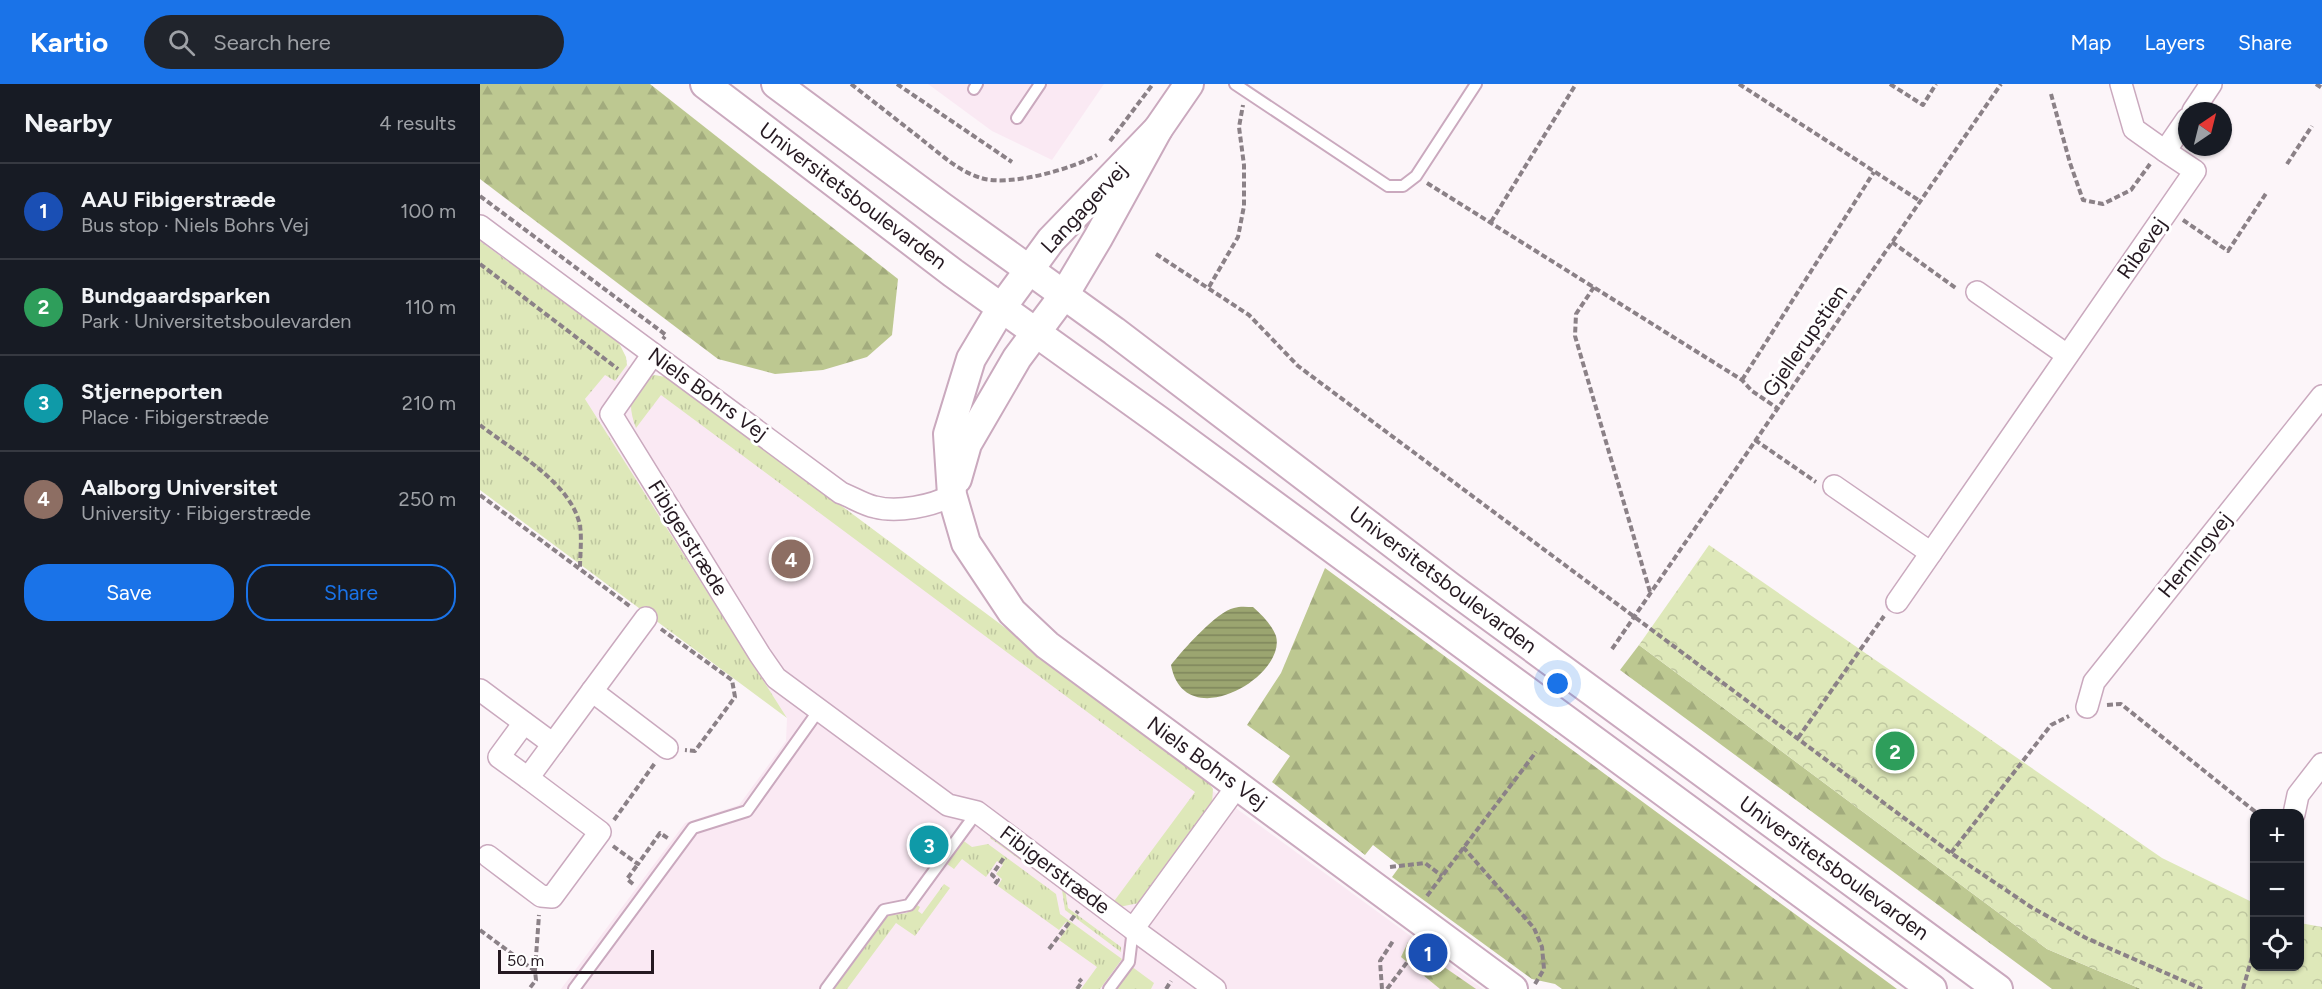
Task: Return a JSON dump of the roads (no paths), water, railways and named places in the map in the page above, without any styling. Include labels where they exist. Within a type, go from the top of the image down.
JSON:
[{"type":"main road","name":"Universitetsboulevarden","points":[[705,84],[1015,289]]},
{"type":"main road","name":"Universitetsboulevarden","points":[[776,84],[1015,289]]},
{"type":"main road","name":"Langagervej","points":[[1050,314],[1098,238],[1158,129],[1189,84]]},
{"type":"main road","name":"Langagervej","points":[[1015,289],[1051,240],[1158,129]]},
{"type":"main road","points":[[1015,289],[1050,314]]},
{"type":"main road","points":[[1015,289],[1050,314]]},
{"type":"main road","name":"Niels Bohrs Vej","points":[[1015,289],[971,359],[948,434],[952,495],[966,543],[1012,612],[1047,645],[1513,989]]},
{"type":"main road","name":"Universitetsboulevarden","points":[[1050,314],[1932,989]]},
{"type":"main road","name":"Universitetsboulevarden","points":[[1050,314],[1450,587],[1998,989]]},
{"type":"main road","points":[[952,495],[967,444],[1017,358],[1050,314]]},
{"type":"street","name":"Ribevej","points":[[1897,602],[2196,171],[2134,129],[2121,84]]},
{"type":"street","points":[[2199,102],[2211,84]]},
{"type":"street","points":[[2165,151],[2178,132]]},
{"type":"street","name":"Niels Bohrs Vej","points":[[480,226],[841,493],[876,508],[918,508],[940,502],[952,495]]},
{"type":"street","points":[[1977,292],[2067,356]]},
{"type":"street","name":"Fibigerstræde","points":[[653,354],[611,414],[776,678],[948,805],[977,812],[1215,989]]},
{"type":"street","name":"Herningvej","points":[[2087,707],[2094,682],[2319,406]]},
{"type":"street","points":[[1834,486],[1930,554]]},
{"type":"street","points":[[528,778],[646,618]]},
{"type":"street","points":[[480,690],[553,744]]},
{"type":"street","points":[[592,691],[667,748]]},
{"type":"street","points":[[488,856],[541,896],[552,897],[600,832],[499,757],[524,723]]},
{"type":"street","points":[[2295,809],[2298,795],[2322,764]]},
{"type":"street","points":[[1133,929],[1238,785]]},
{"type":"lane","points":[[1017,118],[1040,84]]},
{"type":"lane","points":[[1235,84],[1388,186],[1403,186],[1416,176],[1476,84]]},
{"type":"lane","points":[[574,989],[693,828],[747,811],[819,710]]},
{"type":"lane","points":[[826,989],[884,910],[909,905],[977,812]]},
{"type":"lane","points":[[1109,989],[1129,962],[1133,929]]},
{"type":"place","name":"Aalborg Universitet","points":[[791,559]]},
{"type":"place","name":"Bundgaardsparken","points":[[1895,751]]},
{"type":"place","name":"Stjerneporten","points":[[929,845]]},
{"type":"place","name":"AAU Fibigerstræde","points":[[1428,953]]}]
